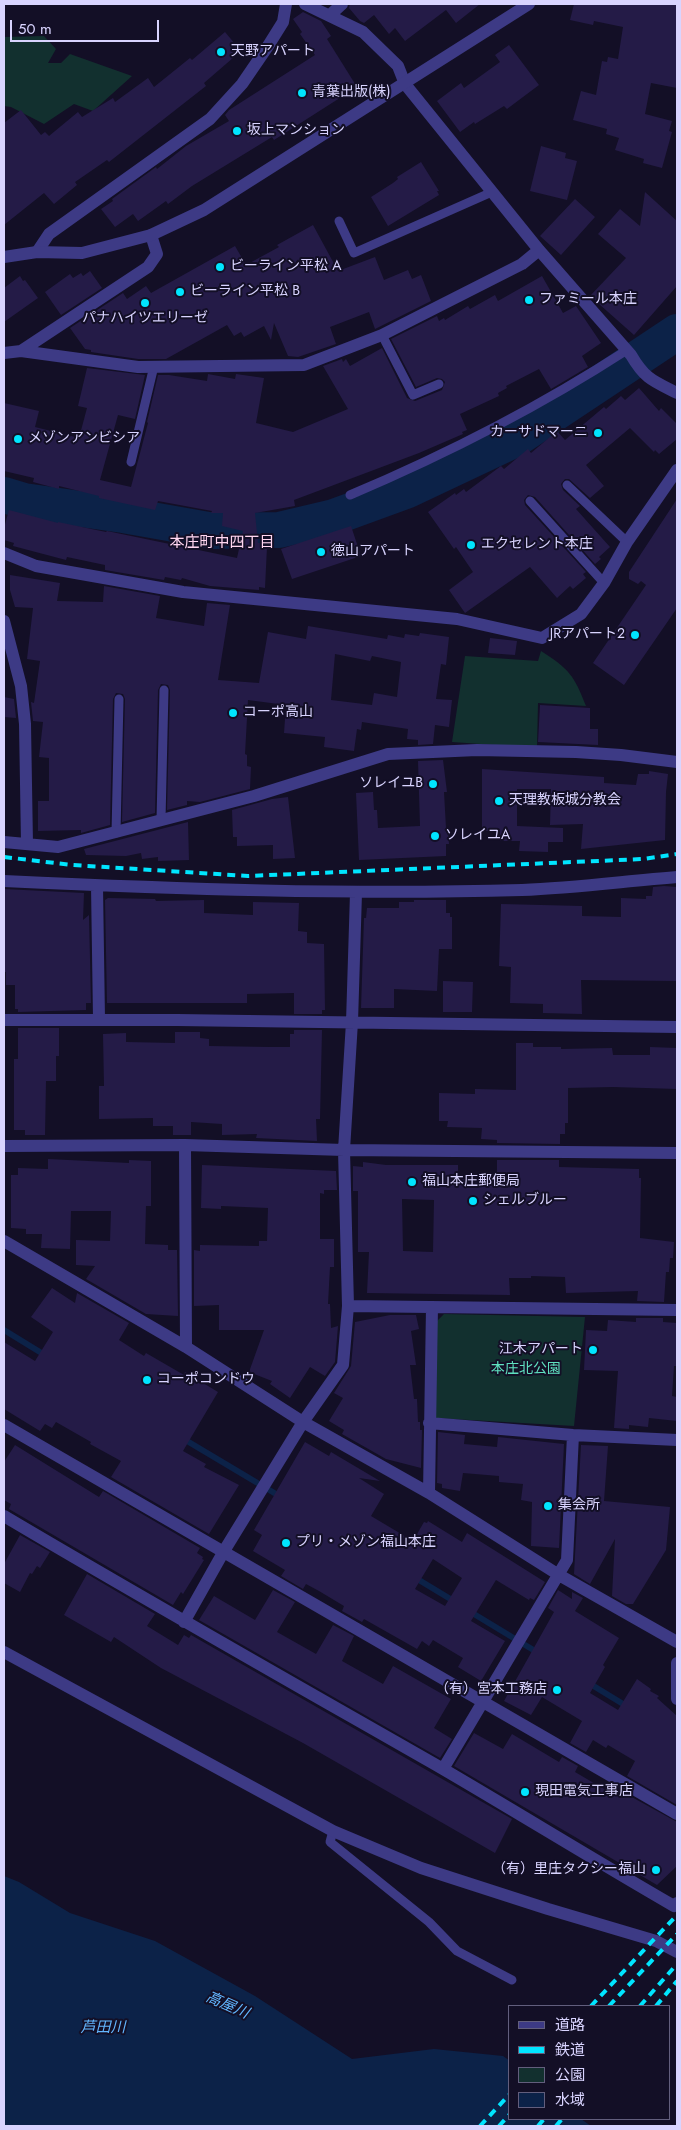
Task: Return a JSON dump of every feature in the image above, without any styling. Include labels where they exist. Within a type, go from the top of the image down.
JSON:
[{"type":"street","points":[[37,252],[49,234],[210,119],[242,84],[268,46],[283,22],[286,4]]},
{"type":"street","points":[[305,4],[363,32],[398,66],[405,84],[539,250],[629,353],[640,371],[647,378],[677,393]]},
{"type":"street","points":[[330,15],[342,4]]},
{"type":"street","points":[[4,257],[37,252],[82,253],[151,235],[223,199],[529,4]]},
{"type":"street","points":[[21,351],[148,267],[157,254],[151,235]]},
{"type":"street","points":[[4,352],[21,351],[138,367],[304,365],[382,335],[522,264],[539,250]]},
{"type":"street","points":[[4,553],[36,566],[182,592],[457,619],[542,638],[581,614],[604,583],[626,542],[677,470]]},
{"type":"street","points":[[4,622],[21,686],[25,724],[27,844]]},
{"type":"street","points":[[4,842],[58,847],[254,796],[388,754],[477,750],[576,752],[677,762]]},
{"type":"street","points":[[4,881],[98,886],[356,893],[525,890],[677,877]]},
{"type":"street","points":[[98,886],[99,1019]]},
{"type":"street","points":[[184,1622],[262,1488],[303,1422],[343,1365],[348,1306],[344,1150],[352,1022],[356,893]]},
{"type":"street","points":[[4,1020],[99,1019],[677,1027]]},
{"type":"street","points":[[185,1145],[186,1348]]},
{"type":"street","points":[[4,1146],[185,1145],[344,1150],[677,1153]]},
{"type":"street","points":[[4,1241],[186,1348],[303,1422],[429,1493],[559,1575],[677,1642]]},
{"type":"street","points":[[348,1306],[677,1310]]},
{"type":"street","points":[[429,1493],[432,1307]]},
{"type":"street","points":[[429,1423],[677,1440]]},
{"type":"street","points":[[4,1424],[677,1814]]},
{"type":"street","points":[[443,1770],[567,1560],[573,1434]]},
{"type":"street","points":[[4,1516],[184,1622],[443,1770],[587,1856],[674,1906],[677,1903]]},
{"type":"street","points":[[4,1652],[333,1831],[421,1868],[548,1910],[656,1941],[677,1952]]},
{"type":"street","points":[[677,1663],[677,1699]]},
{"type":"lane","points":[[339,221],[354,253],[492,192]]},
{"type":"lane","points":[[382,335],[413,395],[439,384]]},
{"type":"lane","points":[[350,495],[480,436],[629,353]]},
{"type":"lane","points":[[131,462],[154,366]]},
{"type":"lane","points":[[567,485],[626,542]]},
{"type":"lane","points":[[530,501],[604,583]]},
{"type":"lane","points":[[162,820],[164,690]]},
{"type":"lane","points":[[116,833],[119,699]]},
{"type":"lane","points":[[333,1831],[330,1842],[429,1922],[457,1951],[512,1980]]},
{"type":"green space","points":[[44,36],[56,49],[48,63],[61,63],[70,54],[132,76],[93,111],[74,104],[44,124],[11,107],[4,106],[4,37]]},
{"type":"green space","points":[[541,651],[570,674],[586,706],[538,703],[537,748],[452,742],[465,656],[538,661]]},
{"type":"green space","name":"本庄北公園","points":[[444,1314],[585,1317],[574,1426],[435,1418],[437,1321]]},
{"type":"water","name":"芦田川","points":[[4,1876],[19,1882],[70,1913],[155,1941],[255,1996],[352,2059],[434,2049],[503,2056],[508,2060],[508,2120],[582,2120],[591,2126],[4,2126]]},
{"type":"building","points":[[350,4],[480,4],[456,23],[446,10],[405,41],[395,28],[389,34],[374,15],[364,23],[360,21],[349,8]]},
{"type":"building","points":[[574,4],[677,4],[677,88],[651,83],[645,114],[672,121],[669,131],[672,132],[662,168],[643,163],[644,159],[615,150],[619,138],[606,134],[607,129],[573,120],[581,91],[596,95],[602,61],[607,62],[608,57],[618,59],[623,27],[594,21],[593,25],[570,20]]},
{"type":"building","points":[[303,12],[321,21],[331,36],[327,39],[357,87],[274,140],[272,137],[192,186],[168,204],[166,201],[138,221],[133,214],[115,227],[101,209],[113,201],[112,199],[156,167],[157,169],[186,146],[229,121],[225,115],[229,110],[315,55],[300,34],[302,32],[293,19]]},
{"type":"building","points":[[225,32],[241,51],[204,83],[206,86],[109,162],[107,160],[75,182],[77,185],[54,204],[44,193],[4,225],[4,123],[21,110],[41,135],[45,132],[49,136],[78,112],[82,117],[113,98],[115,102],[148,78],[154,87],[190,58],[192,60]]},
{"type":"building","points":[[509,45],[539,85],[507,109],[504,106],[460,132],[437,101],[461,83],[464,88],[500,62],[495,55]]},
{"type":"building","points":[[541,146],[566,153],[565,158],[577,161],[567,200],[530,191]]},
{"type":"building","points":[[421,162],[439,191],[437,191],[439,195],[388,226],[371,197]]},
{"type":"building","points":[[645,192],[677,221],[677,286],[634,335],[590,296],[626,258],[598,234],[620,209],[640,226]]},
{"type":"building","points":[[575,199],[595,217],[561,255],[540,236]]},
{"type":"building","points":[[313,225],[338,271],[375,257],[384,280],[408,270],[412,279],[421,275],[431,301],[375,329],[369,312],[330,327],[336,344],[298,357],[288,356],[274,323],[271,340],[264,326],[244,337],[241,332],[234,336],[227,325],[166,359],[138,359],[91,352],[91,350],[85,349],[70,328],[123,293],[127,299],[146,286],[151,293],[235,246],[246,265]]},
{"type":"building","points":[[90,271],[102,288],[61,315],[45,292],[70,274],[73,278],[81,273],[83,276]]},
{"type":"building","points":[[20,276],[38,298],[4,322],[4,288]]},
{"type":"building","points":[[542,276],[563,313],[576,306],[601,343],[582,356],[588,367],[551,389],[539,369],[506,386],[507,388],[498,393],[499,396],[460,414],[467,430],[462,432],[463,434],[419,453],[294,500],[295,506],[255,513],[258,543],[262,543],[261,546],[267,547],[265,588],[259,587],[259,590],[210,586],[182,578],[181,580],[165,577],[164,580],[105,570],[105,565],[67,557],[66,560],[13,546],[14,543],[4,540],[4,528],[9,510],[58,523],[107,531],[237,558],[243,531],[222,526],[223,513],[211,513],[212,511],[158,501],[155,510],[99,498],[99,496],[59,486],[59,489],[33,482],[34,478],[4,471],[4,403],[39,411],[35,427],[79,438],[87,408],[78,406],[87,368],[145,375],[135,419],[118,415],[100,480],[131,487],[148,423],[158,375],[207,381],[208,374],[235,379],[236,374],[264,378],[256,423],[293,432],[348,409],[323,366],[342,359],[343,362],[346,359],[350,366],[382,348],[407,398],[415,401],[442,390],[445,382],[437,378],[416,387],[391,339],[437,316],[439,321],[444,318],[445,320],[468,306],[470,309],[495,295],[498,301]]},
{"type":"building","points":[[639,388],[659,411],[661,408],[677,424],[677,439],[659,454],[655,450],[654,452],[630,428],[586,465],[604,486],[590,498],[569,479],[565,479],[561,484],[563,490],[580,506],[576,509],[610,547],[599,557],[601,559],[595,564],[535,497],[528,495],[524,500],[525,505],[586,572],[583,574],[586,578],[573,589],[570,586],[557,598],[530,567],[465,613],[449,590],[473,572],[428,512],[455,493],[456,495],[464,489],[466,492],[501,466],[504,469],[528,449],[531,453],[557,431],[565,440],[604,407],[606,409],[621,396],[625,400]]},
{"type":"building","name":"JRアパート2","points":[[677,499],[677,608],[624,685],[593,663],[646,585],[641,581],[638,584],[629,579],[629,572]]},
{"type":"building","name":"徳山アパート","points":[[351,526],[361,556],[292,579],[281,549]]},
{"type":"building","points":[[10,575],[60,583],[57,601],[103,602],[104,586],[160,596],[156,618],[204,626],[207,603],[230,605],[218,680],[259,683],[268,632],[306,639],[308,626],[387,639],[388,635],[404,638],[405,634],[419,636],[420,633],[449,637],[446,665],[441,664],[436,699],[452,700],[449,727],[435,725],[433,744],[418,745],[418,740],[407,739],[408,729],[362,722],[361,730],[357,729],[354,751],[324,747],[325,737],[284,733],[286,705],[248,700],[245,754],[247,755],[247,766],[251,767],[250,789],[200,802],[187,801],[187,805],[167,810],[170,690],[168,685],[161,684],[158,690],[155,813],[122,822],[125,699],[123,694],[116,693],[113,699],[110,825],[81,833],[81,830],[38,831],[38,801],[49,801],[49,758],[39,757],[43,722],[33,721],[31,702],[34,703],[40,661],[27,659],[33,608],[15,607],[10,590]],"holes":[[[335,654],[370,661],[372,656],[401,662],[397,697],[374,693],[372,705],[331,700]]]},
{"type":"building","points":[[490,638],[517,641],[515,655],[488,653]]},
{"type":"building","points":[[4,697],[14,699],[16,718],[4,717]]},
{"type":"building","points":[[540,705],[590,708],[590,729],[598,729],[598,745],[538,742]]},
{"type":"building","points":[[443,760],[447,792],[444,792],[446,828],[448,828],[449,844],[446,844],[446,856],[359,860],[356,793],[373,792],[378,828],[420,826],[418,761]]},
{"type":"building","points":[[482,769],[604,777],[604,783],[636,785],[638,774],[649,774],[649,771],[668,774],[665,840],[581,849],[583,824],[550,825],[551,789],[517,789],[517,826],[563,828],[563,842],[548,842],[548,852],[519,851],[520,841],[500,841],[500,831],[482,831]]},
{"type":"building","points":[[288,797],[295,858],[273,859],[273,845],[237,846],[237,837],[233,837],[232,810],[272,799]]},
{"type":"building","points":[[188,822],[189,860],[158,861],[158,857],[142,859],[141,853],[126,856],[86,855],[84,849]]},
{"type":"building","points":[[653,887],[677,887],[677,981],[581,980],[582,1014],[543,1013],[543,1004],[510,1003],[511,967],[499,966],[501,904],[582,906],[582,916],[621,917],[621,898],[646,899],[646,896],[652,896]]},
{"type":"building","points":[[4,889],[84,893],[83,920],[89,915],[91,1003],[86,1003],[86,1010],[18,1012],[18,1009],[15,1009],[15,985],[6,985],[6,972],[4,972]]},
{"type":"building","points":[[108,898],[155,899],[156,901],[204,900],[204,913],[253,915],[253,902],[299,903],[298,931],[307,932],[307,943],[324,944],[325,1010],[322,1010],[322,1014],[294,1014],[294,993],[247,994],[247,1003],[107,1003],[105,900]]},
{"type":"building","points":[[414,900],[446,900],[446,913],[450,913],[450,917],[452,917],[452,949],[439,949],[437,991],[394,989],[394,1008],[361,1008],[364,918],[366,918],[367,908],[399,908],[399,902],[414,902]]},
{"type":"building","points":[[443,981],[473,982],[472,1012],[443,1012]]},
{"type":"building","points":[[18,1028],[59,1028],[59,1056],[56,1056],[56,1081],[46,1081],[45,1135],[25,1135],[25,1130],[14,1130],[14,1059],[18,1059]]},
{"type":"building","points":[[294,1030],[322,1030],[320,1119],[316,1119],[317,1141],[256,1138],[257,1134],[222,1135],[222,1124],[191,1122],[191,1135],[173,1135],[173,1126],[153,1126],[153,1118],[99,1119],[99,1086],[104,1086],[103,1034],[126,1033],[126,1042],[175,1043],[175,1032],[200,1032],[200,1038],[209,1039],[209,1046],[290,1047],[290,1034],[294,1034]]},
{"type":"building","points":[[516,1043],[533,1043],[533,1047],[561,1047],[561,1049],[612,1048],[613,1055],[650,1055],[650,1047],[677,1048],[677,1089],[568,1088],[568,1123],[565,1123],[565,1134],[560,1134],[560,1144],[497,1143],[497,1140],[481,1139],[482,1128],[447,1127],[448,1121],[439,1121],[439,1093],[475,1094],[475,1089],[516,1090]]},
{"type":"building","points":[[48,1159],[129,1163],[129,1160],[151,1161],[151,1206],[146,1206],[145,1244],[168,1245],[168,1250],[177,1250],[178,1316],[146,1314],[86,1279],[95,1266],[76,1265],[76,1240],[110,1241],[111,1211],[71,1211],[70,1249],[41,1248],[42,1234],[26,1234],[26,1229],[11,1228],[11,1175],[18,1175],[18,1168],[48,1169]]},
{"type":"building","points":[[497,1160],[559,1160],[559,1167],[639,1169],[639,1178],[641,1178],[640,1238],[674,1242],[673,1258],[670,1258],[669,1272],[666,1272],[664,1302],[637,1301],[638,1291],[566,1293],[565,1277],[531,1276],[531,1278],[509,1278],[510,1295],[367,1293],[369,1252],[358,1252],[358,1191],[353,1191],[353,1166],[363,1167],[363,1162],[386,1165],[458,1165],[458,1177],[497,1179]],"holes":[[[402,1199],[434,1200],[433,1252],[403,1251]]]},
{"type":"building","points":[[202,1165],[336,1171],[337,1190],[324,1190],[324,1194],[320,1193],[320,1239],[334,1239],[334,1267],[330,1267],[328,1304],[330,1304],[331,1328],[338,1326],[335,1362],[325,1376],[310,1367],[290,1398],[270,1384],[272,1381],[249,1372],[264,1330],[219,1330],[219,1305],[194,1306],[194,1250],[200,1251],[200,1245],[259,1246],[259,1241],[267,1241],[268,1208],[221,1206],[221,1209],[201,1208]]},
{"type":"building","points":[[52,1288],[75,1303],[77,1293],[129,1323],[119,1340],[144,1356],[146,1353],[184,1375],[185,1372],[218,1392],[183,1451],[206,1464],[204,1467],[239,1485],[209,1534],[111,1477],[121,1461],[90,1444],[91,1442],[56,1422],[52,1428],[45,1424],[40,1431],[4,1409],[4,1342],[35,1361],[53,1332],[31,1317]]},
{"type":"building","points":[[390,1315],[416,1315],[419,1329],[411,1331],[416,1365],[410,1365],[414,1399],[417,1399],[418,1422],[420,1422],[420,1430],[422,1430],[421,1468],[386,1459],[342,1434],[344,1430],[329,1421],[343,1398],[334,1393],[351,1366],[355,1322]]},
{"type":"building","points":[[636,1318],[663,1318],[663,1322],[677,1323],[677,1366],[674,1366],[672,1396],[677,1397],[677,1421],[649,1418],[648,1427],[629,1425],[629,1429],[614,1428],[618,1371],[584,1370],[586,1330],[607,1331],[608,1320],[636,1322]]},
{"type":"building","points":[[438,1432],[465,1435],[464,1444],[497,1447],[498,1437],[564,1444],[559,1548],[531,1546],[532,1502],[521,1500],[523,1484],[499,1482],[499,1476],[463,1473],[460,1491],[442,1488],[442,1484],[437,1483]]},
{"type":"building","points":[[305,1442],[329,1456],[331,1452],[380,1481],[359,1478],[384,1494],[371,1516],[413,1541],[424,1522],[427,1523],[428,1521],[462,1542],[467,1533],[545,1582],[534,1600],[530,1598],[529,1600],[496,1580],[471,1621],[505,1641],[481,1681],[458,1667],[463,1658],[433,1640],[429,1646],[422,1641],[417,1649],[364,1619],[362,1622],[342,1611],[344,1606],[306,1584],[303,1589],[281,1576],[285,1570],[253,1551],[262,1535],[254,1530]],"holes":[[[433,1559],[462,1578],[445,1606],[415,1589]]]},
{"type":"building","points":[[15,1445],[99,1497],[103,1491],[200,1548],[197,1553],[204,1560],[183,1594],[181,1592],[173,1605],[9,1509],[11,1504],[4,1500],[4,1462]]},
{"type":"building","points":[[581,1445],[608,1446],[604,1501],[670,1507],[666,1550],[633,1604],[626,1604],[612,1596],[615,1539],[590,1584],[574,1574]]},
{"type":"building","points":[[20,1535],[50,1552],[40,1568],[37,1566],[32,1574],[30,1573],[20,1592],[4,1583],[4,1564]]},
{"type":"building","points":[[87,1574],[155,1614],[147,1626],[178,1645],[184,1635],[189,1638],[191,1635],[512,1819],[495,1853],[303,1743],[161,1668],[114,1637],[111,1642],[64,1615]]},
{"type":"building","points":[[273,1590],[295,1602],[277,1632],[316,1654],[333,1625],[354,1636],[342,1661],[383,1684],[393,1666],[451,1699],[434,1728],[452,1739],[440,1758],[199,1620],[214,1596],[255,1620]]},
{"type":"building","points":[[558,1590],[572,1599],[572,1592],[583,1598],[575,1611],[619,1638],[603,1665],[605,1667],[590,1693],[618,1710],[637,1679],[651,1689],[650,1691],[659,1696],[657,1698],[677,1716],[677,1805],[627,1776],[635,1761],[608,1745],[606,1748],[593,1740],[586,1752],[570,1743],[582,1721],[542,1697],[531,1715],[504,1701],[554,1612],[548,1608]]},
{"type":"building","points":[[474,1733],[503,1749],[512,1734],[559,1762],[562,1757],[578,1766],[575,1772],[616,1796],[619,1790],[677,1822],[677,1866],[657,1885],[454,1766]]},
{"type":"waterway","points":[[4,495],[24,501],[123,515],[214,531],[279,530],[334,517],[408,490],[516,439],[677,332]]},
{"type":"waterway","points":[[4,1330],[48,1357]]},
{"type":"waterway","points":[[182,1438],[281,1497]]},
{"type":"waterway","points":[[414,1577],[457,1603]]},
{"type":"waterway","points":[[469,1611],[540,1654]]},
{"type":"waterway","points":[[587,1682],[628,1707]]},
{"type":"railway","points":[[4,857],[72,865],[248,876],[643,859],[677,854]]},
{"type":"railway","points":[[592,2005],[677,1915]]},
{"type":"railway","points":[[610,2005],[677,1934]]},
{"type":"railway","points":[[641,2005],[677,1964]]},
{"type":"railway","points":[[657,2005],[677,1981]]},
{"type":"railway","points":[[480,2126],[508,2096]]},
{"type":"railway","points":[[499,2126],[508,2116]]},
{"type":"railway","points":[[538,2126],[543,2120]]},
{"type":"railway","points":[[556,2126],[561,2120]]},
{"type":"place","name":"天野アパート","points":[[221,52]]},
{"type":"place","name":"青葉出版(株)","points":[[302,93]]},
{"type":"place","name":"坂上マンション","points":[[237,131]]},
{"type":"place","name":"ビーライン平松 A","points":[[220,267]]},
{"type":"place","name":"ビーライン平松 B","points":[[180,292]]},
{"type":"place","name":"ファミール本庄","points":[[529,300]]},
{"type":"place","name":"パナハイツエリーゼ","points":[[145,303]]},
{"type":"place","name":"カーサドマーニ","points":[[598,433]]},
{"type":"place","name":"メゾンアンビシア","points":[[18,439]]},
{"type":"place","name":"エクセレント本庄","points":[[471,545]]},
{"type":"place","name":"徳山アパート","points":[[321,552]]},
{"type":"place","name":"JRアパート2","points":[[635,635]]},
{"type":"place","name":"コーポ高山","points":[[233,713]]},
{"type":"place","name":"ソレイユB","points":[[433,784]]},
{"type":"place","name":"天理教板城分教会","points":[[499,801]]},
{"type":"place","name":"ソレイユA","points":[[435,836]]},
{"type":"place","name":"福山本庄郵便局","points":[[412,1182]]},
{"type":"place","name":"シェルブルー","points":[[473,1201]]},
{"type":"place","name":"江木アパート","points":[[593,1350]]},
{"type":"place","name":"コーポコンドウ","points":[[147,1380]]},
{"type":"place","name":"集会所","points":[[548,1506]]},
{"type":"place","name":"プリ・メゾン福山本庄","points":[[286,1543]]},
{"type":"place","name":"（有）宮本工務店","points":[[557,1690]]},
{"type":"place","name":"現田電気工事店","points":[[525,1792]]},
{"type":"place","name":"（有）里庄タクシー福山","points":[[656,1870]]},
{"type":"district","name":"本庄町中四丁目","points":[[222,543]]},
{"type":"water label","name":"高屋川","points":[[227,2006]]}]
